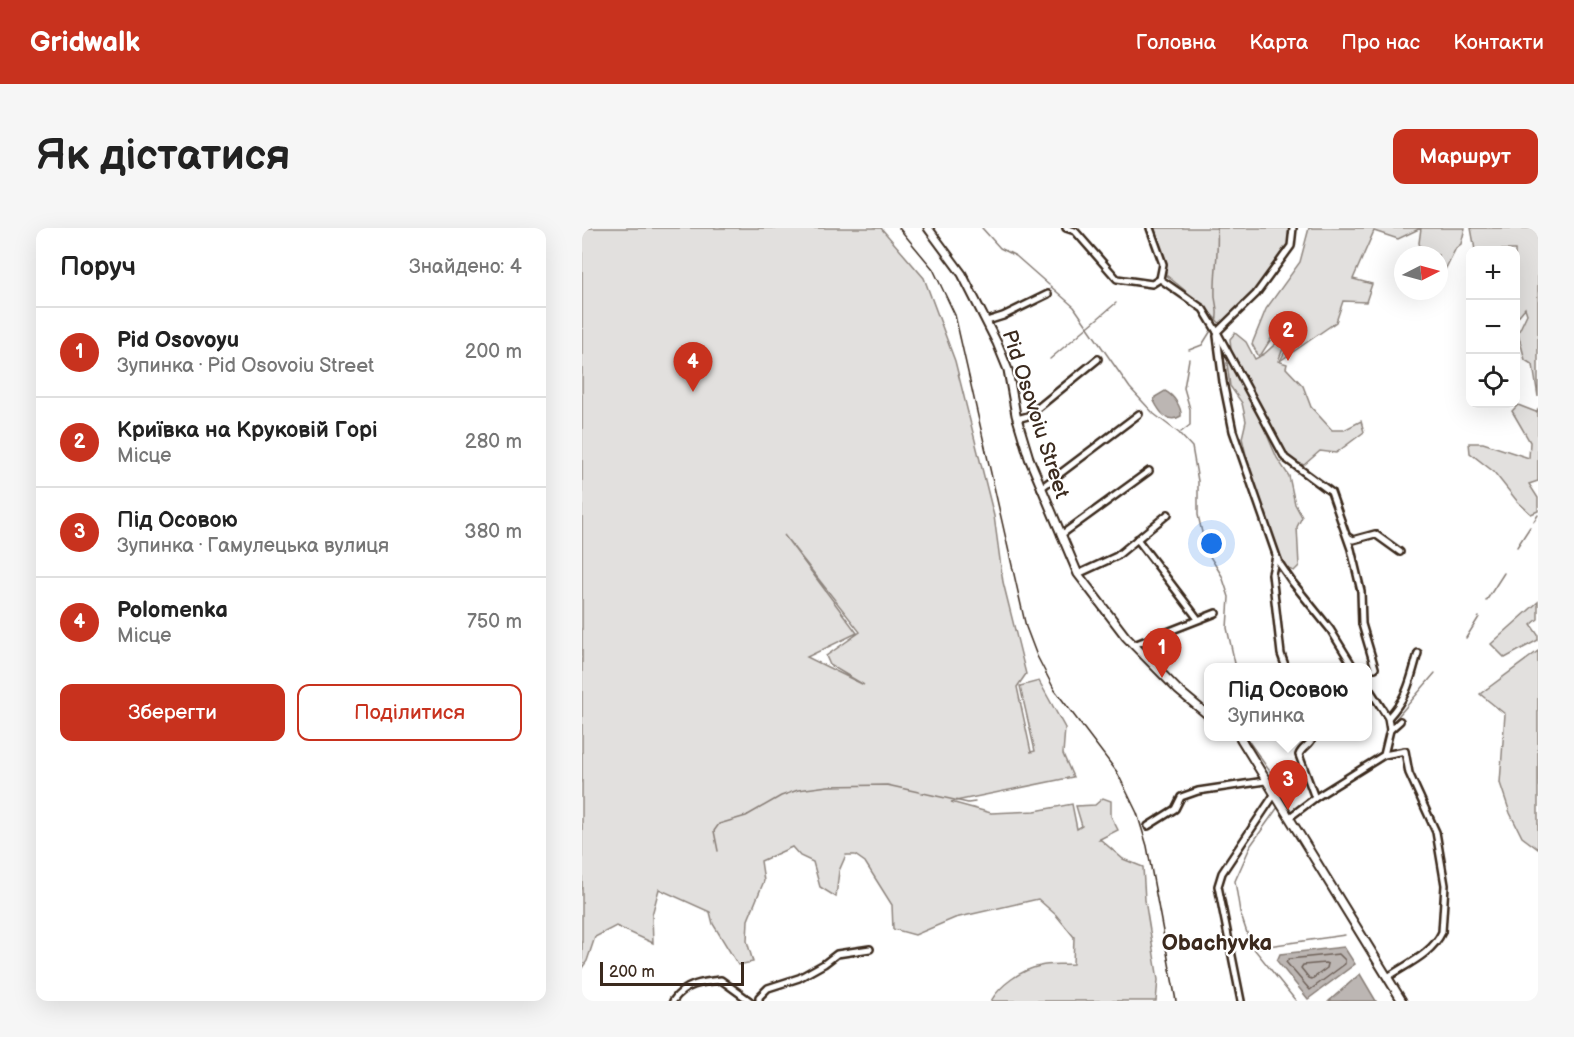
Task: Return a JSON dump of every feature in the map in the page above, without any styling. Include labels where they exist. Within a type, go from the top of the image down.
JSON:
[{"type":"street","name":"Pid Osovoiu Street","points":[[928,228],[962,274],[987,321],[1008,370],[1017,419],[1041,488],[1078,574],[1134,645],[1178,690],[1204,711]]},
{"type":"street","points":[[1066,228],[1075,231],[1117,279],[1152,284],[1160,279],[1163,264],[1150,228]]},
{"type":"street","points":[[1217,332],[1256,294],[1291,246],[1293,228]]},
{"type":"street","points":[[1160,279],[1203,309],[1285,458],[1331,492],[1348,537],[1360,591],[1362,624],[1375,668]]},
{"type":"street","points":[[987,321],[1003,316],[1048,294]]},
{"type":"street","points":[[1217,332],[1223,382],[1233,431],[1276,555],[1293,583],[1330,629],[1351,663]]},
{"type":"street","points":[[1017,419],[1028,416],[1098,359]]},
{"type":"street","points":[[1041,488],[1139,414]]},
{"type":"street","points":[[1060,536],[1149,471]]},
{"type":"street","points":[[1078,574],[1117,556],[1168,514]]},
{"type":"street","points":[[1348,537],[1353,540],[1375,534],[1400,552]]},
{"type":"street","points":[[1137,539],[1198,619]]},
{"type":"street","points":[[1276,555],[1272,574],[1281,654],[1284,663]]},
{"type":"street","points":[[1134,645],[1216,613]]},
{"type":"street","points":[[1388,718],[1401,704],[1407,693],[1418,653]]},
{"type":"street","points":[[1372,693],[1388,718],[1390,730],[1384,755]]},
{"type":"street","points":[[1390,730],[1400,721]]},
{"type":"street","points":[[1242,741],[1402,1001]]},
{"type":"street","points":[[1312,741],[1302,748],[1299,755],[1316,798]]},
{"type":"street","points":[[1290,817],[1384,755],[1405,751],[1409,773],[1436,832],[1445,885],[1443,932],[1440,938],[1423,954],[1388,977]]},
{"type":"street","points":[[1148,826],[1175,809],[1181,797],[1198,791],[1265,781]]},
{"type":"street","points":[[1241,1001],[1218,886],[1222,873],[1276,797]]},
{"type":"street","points":[[759,1001],[759,997],[768,988],[799,978],[837,954],[870,949]]},
{"type":"street","points":[[673,1001],[678,993],[692,985],[704,981],[721,980],[750,1001]]},
{"type":"shaded area","points":[[582,228],[881,228],[924,278],[955,361],[994,516],[1003,582],[1026,674],[1017,687],[1031,752],[1035,751],[1020,686],[1039,681],[1065,728],[1063,754],[1073,777],[951,802],[991,813],[1035,811],[1072,804],[1077,829],[1082,826],[1076,806],[1095,805],[1103,798],[1111,801],[1111,816],[1118,830],[1098,840],[1101,840],[1123,859],[1143,867],[1145,900],[1158,980],[1156,1001],[991,1001],[1005,984],[1026,971],[1044,965],[1073,964],[1074,937],[1056,915],[1038,899],[955,918],[915,935],[893,929],[892,905],[865,862],[855,855],[846,855],[839,871],[836,897],[820,887],[813,862],[800,856],[792,847],[761,861],[764,881],[748,920],[747,941],[753,962],[738,965],[713,924],[710,912],[659,889],[652,915],[653,943],[616,926],[595,937],[587,961],[582,968]],"holes":[[[784,535],[860,632],[826,656],[830,665],[864,685],[807,657],[857,633]]]},
{"type":"shaded area","points":[[1153,228],[1291,228],[1288,244],[1254,293],[1223,327],[1203,305],[1166,275],[1166,262]]},
{"type":"shaded area","points":[[1309,228],[1421,228],[1398,239],[1374,231],[1353,279],[1372,284],[1366,302],[1343,301],[1336,322],[1280,361],[1298,327],[1283,320],[1260,356],[1282,338],[1283,349],[1278,361],[1287,364],[1286,368],[1303,386],[1311,407],[1332,430],[1344,430],[1361,421],[1364,432],[1336,453],[1320,451],[1304,465],[1290,460],[1231,350],[1230,339],[1235,333],[1246,342],[1255,359],[1259,357],[1252,344],[1266,309],[1300,262]]},
{"type":"shaded area","points":[[1421,228],[1465,228],[1461,244],[1456,248],[1448,264],[1448,246],[1420,246]]},
{"type":"shaded area","points":[[1471,228],[1538,228],[1538,397],[1533,365],[1525,360],[1520,341],[1520,329],[1527,314],[1525,308],[1520,314],[1520,246],[1474,246]]},
{"type":"shaded area","points":[[1227,363],[1231,363],[1258,414],[1277,458],[1289,476],[1295,504],[1302,517],[1297,527],[1299,566],[1294,571],[1288,569],[1280,555],[1251,476],[1242,438],[1246,421],[1242,403],[1230,386]]},
{"type":"shaded area","points":[[1520,406],[1536,412],[1538,409],[1538,481],[1529,484],[1538,498],[1538,511],[1531,514],[1517,501],[1494,472],[1470,453],[1469,443],[1483,443],[1529,458],[1530,442],[1512,411],[1520,408]]},
{"type":"shaded area","points":[[1538,602],[1538,619],[1531,625],[1538,635],[1538,640],[1505,658],[1491,644]]},
{"type":"shaded area","points":[[1538,651],[1538,849],[1522,837],[1510,813],[1500,783],[1505,714],[1480,694]]},
{"type":"water","points":[[1165,391],[1176,402],[1181,416],[1168,418],[1159,410],[1154,401],[1155,397]]},
{"type":"water","points":[[1344,947],[1355,964],[1308,999],[1277,961],[1280,954]]},
{"type":"water","points":[[1360,974],[1376,1001],[1329,1001]]},
{"type":"waterway","points":[[982,228],[1000,248],[1016,256],[1074,307],[1130,388],[1154,414],[1179,433],[1192,447],[1198,481],[1198,515],[1206,550],[1222,576],[1229,597],[1227,628],[1235,663]]},
{"type":"waterway","points":[[1216,321],[1217,228]]},
{"type":"waterway","points":[[1050,359],[1116,303]]},
{"type":"waterway","points":[[1189,350],[1202,345],[1212,329]]},
{"type":"waterway","points":[[1181,432],[1190,425],[1190,409],[1184,388],[1189,359]]},
{"type":"waterway","points":[[1534,521],[1538,515]]},
{"type":"waterway","points":[[1517,547],[1530,527]]},
{"type":"waterway","points":[[1486,601],[1504,573]]},
{"type":"waterway","points":[[1466,638],[1479,617]]},
{"type":"waterway","points":[[1391,719],[1394,721],[1435,673]]},
{"type":"waterway","points":[[1249,741],[1283,790],[1285,795],[1283,800]]},
{"type":"waterway","points":[[718,851],[714,831],[719,824],[746,816],[781,796],[798,790],[828,786],[887,785],[968,803],[975,802]]},
{"type":"waterway","points":[[1278,807],[1251,845],[1235,881],[1240,912],[1251,945],[1296,1001]]},
{"type":"waterway","points":[[1332,894],[1397,1001]]},
{"type":"waterway","points":[[1254,948],[1345,935]]},
{"type":"railway","points":[[899,228],[933,269],[955,315],[1026,627],[1037,656],[1054,689],[1117,772],[1137,813],[1147,846],[1176,1001]]},
{"type":"place","name":"Криївка на Круковій Горі","points":[[1288,361]]},
{"type":"place","name":"Polomenka","points":[[693,392]]},
{"type":"place","name":"Pid Osovoyu","points":[[1162,678]]},
{"type":"place","name":"Під Осовою","points":[[1288,810]]},
{"type":"district","name":"Obachyvka","points":[[1217,942]]}]
